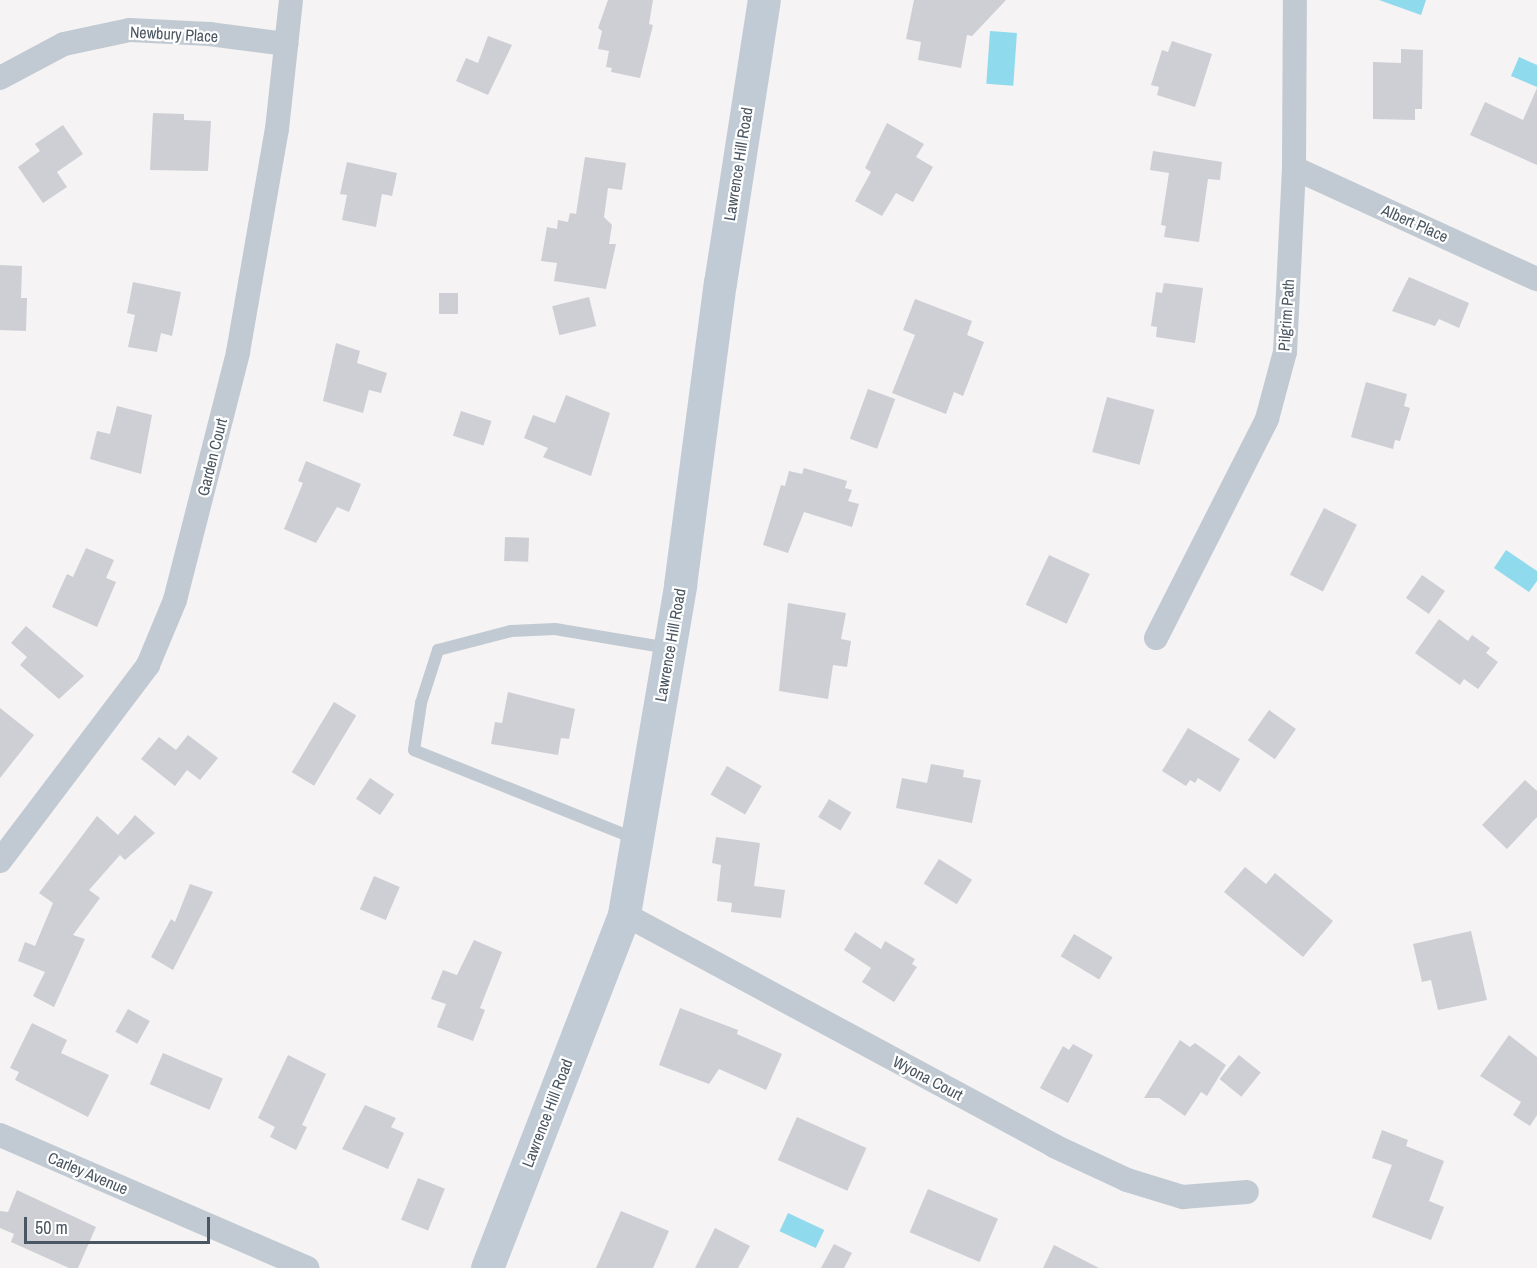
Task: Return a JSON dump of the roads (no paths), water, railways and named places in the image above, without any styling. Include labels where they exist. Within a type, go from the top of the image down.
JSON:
[{"type":"main road","name":"Lawrence Hill Road","points":[[487,1268],[624,914],[670,648],[764,0]]},
{"type":"street","name":"Garden Court","points":[[0,861],[148,665],[176,600],[238,352],[277,129],[291,0]]},
{"type":"street","name":"Pilgrim Path","points":[[1156,638],[1267,418],[1285,352],[1294,168],[1294,0]]},
{"type":"street","name":"Newbury Place","points":[[0,78],[64,44],[130,30],[209,34],[286,44]]},
{"type":"street","name":"Albert Place","points":[[1294,168],[1537,279]]},
{"type":"street","name":"Wyona Court","points":[[624,914],[1054,1146],[1127,1180],[1183,1197],[1247,1192]]},
{"type":"street","name":"Carley Avenue","points":[[0,1135],[308,1268]]},
{"type":"lane","points":[[637,839],[414,750],[421,703],[438,650],[511,631],[555,629],[670,648]]},
{"type":"water","points":[[1379,0],[1426,0],[1421,15]]},
{"type":"water","points":[[990,31],[1017,33],[1013,86],[986,84]]},
{"type":"water","points":[[1519,57],[1537,65],[1537,87],[1511,76]]},
{"type":"water","points":[[1506,550],[1537,571],[1537,581],[1529,592],[1494,568]]},
{"type":"water","points":[[788,1213],[824,1230],[816,1248],[780,1231]]}]
